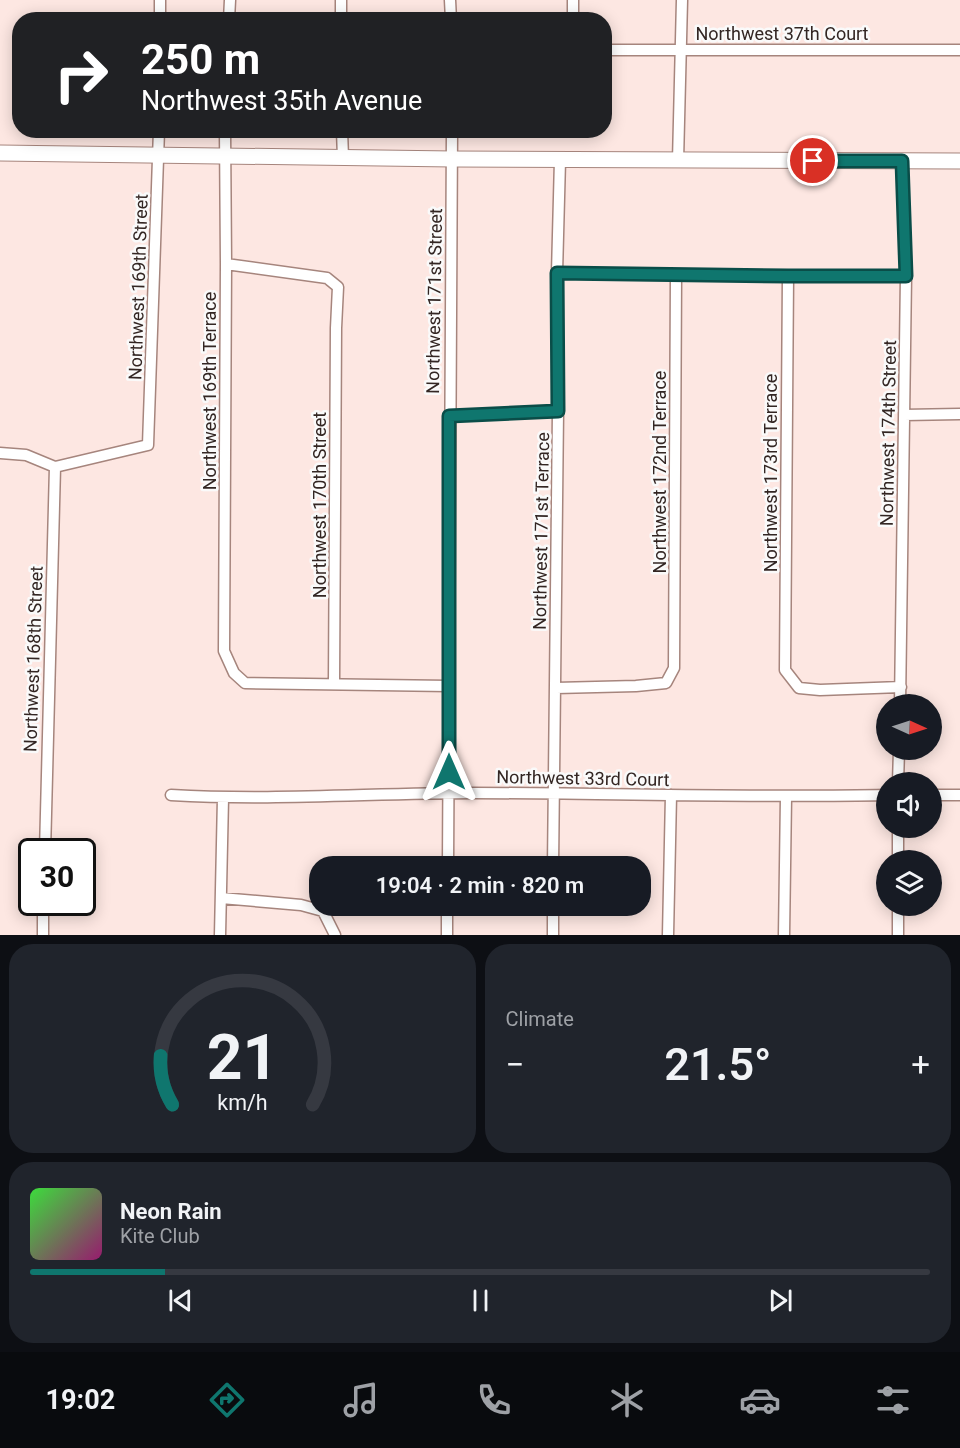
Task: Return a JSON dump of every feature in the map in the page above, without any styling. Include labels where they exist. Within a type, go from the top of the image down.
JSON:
[{"type":"main road","points":[[0,153],[678,161],[960,161]]},
{"type":"street","points":[[678,161],[682,0]]},
{"type":"street","name":"Northwest 37th Court","points":[[612,50],[960,50]]},
{"type":"street","name":"Northwest 169th Street","points":[[55,467],[148,445],[159,138]]},
{"type":"street","name":"Northwest 169th Terrace","points":[[225,138],[224,651],[234,674],[245,683],[334,683]]},
{"type":"street","points":[[342,138],[343,158]]},
{"type":"street","name":"Northwest 171st Street","points":[[448,856],[452,138]]},
{"type":"street","name":"Northwest 171st Terrace","points":[[553,856],[558,411],[557,273],[560,160]]},
{"type":"street","name":"Northwest 174th Street","points":[[901,694],[906,276],[902,161]]},
{"type":"street","name":"Northwest 170th Street","points":[[226,264],[327,278],[338,287],[334,683]]},
{"type":"street","points":[[557,273],[906,276]]},
{"type":"street","name":"Northwest 172nd Terrace","points":[[556,688],[666,683],[675,668],[676,275]]},
{"type":"street","name":"Northwest 173rd Terrace","points":[[788,276],[785,670],[799,688],[820,690],[901,687]]},
{"type":"street","points":[[449,416],[558,411]]},
{"type":"street","points":[[904,415],[960,414]]},
{"type":"street","points":[[0,453],[26,454],[55,467]]},
{"type":"street","name":"Northwest 168th Street","points":[[45,838],[55,467]]},
{"type":"street","points":[[334,683],[448,686]]},
{"type":"street","name":"Northwest 33rd Court","points":[[171,795],[223,798],[449,793],[786,797],[876,795]]},
{"type":"street","points":[[668,935],[671,795]]},
{"type":"street","points":[[942,795],[960,795]]},
{"type":"street","points":[[784,935],[786,797]]},
{"type":"street","points":[[220,935],[223,798]]},
{"type":"street","points":[[221,898],[301,905],[323,910],[335,935]]},
{"type":"street","points":[[43,916],[43,935]]},
{"type":"street","points":[[447,916],[447,935]]},
{"type":"street","points":[[553,916],[553,935]]},
{"type":"street","points":[[898,916],[898,935]]},
{"type":"route","points":[[449,772],[449,416],[558,411],[557,273],[906,276],[902,161],[813,161]]}]
